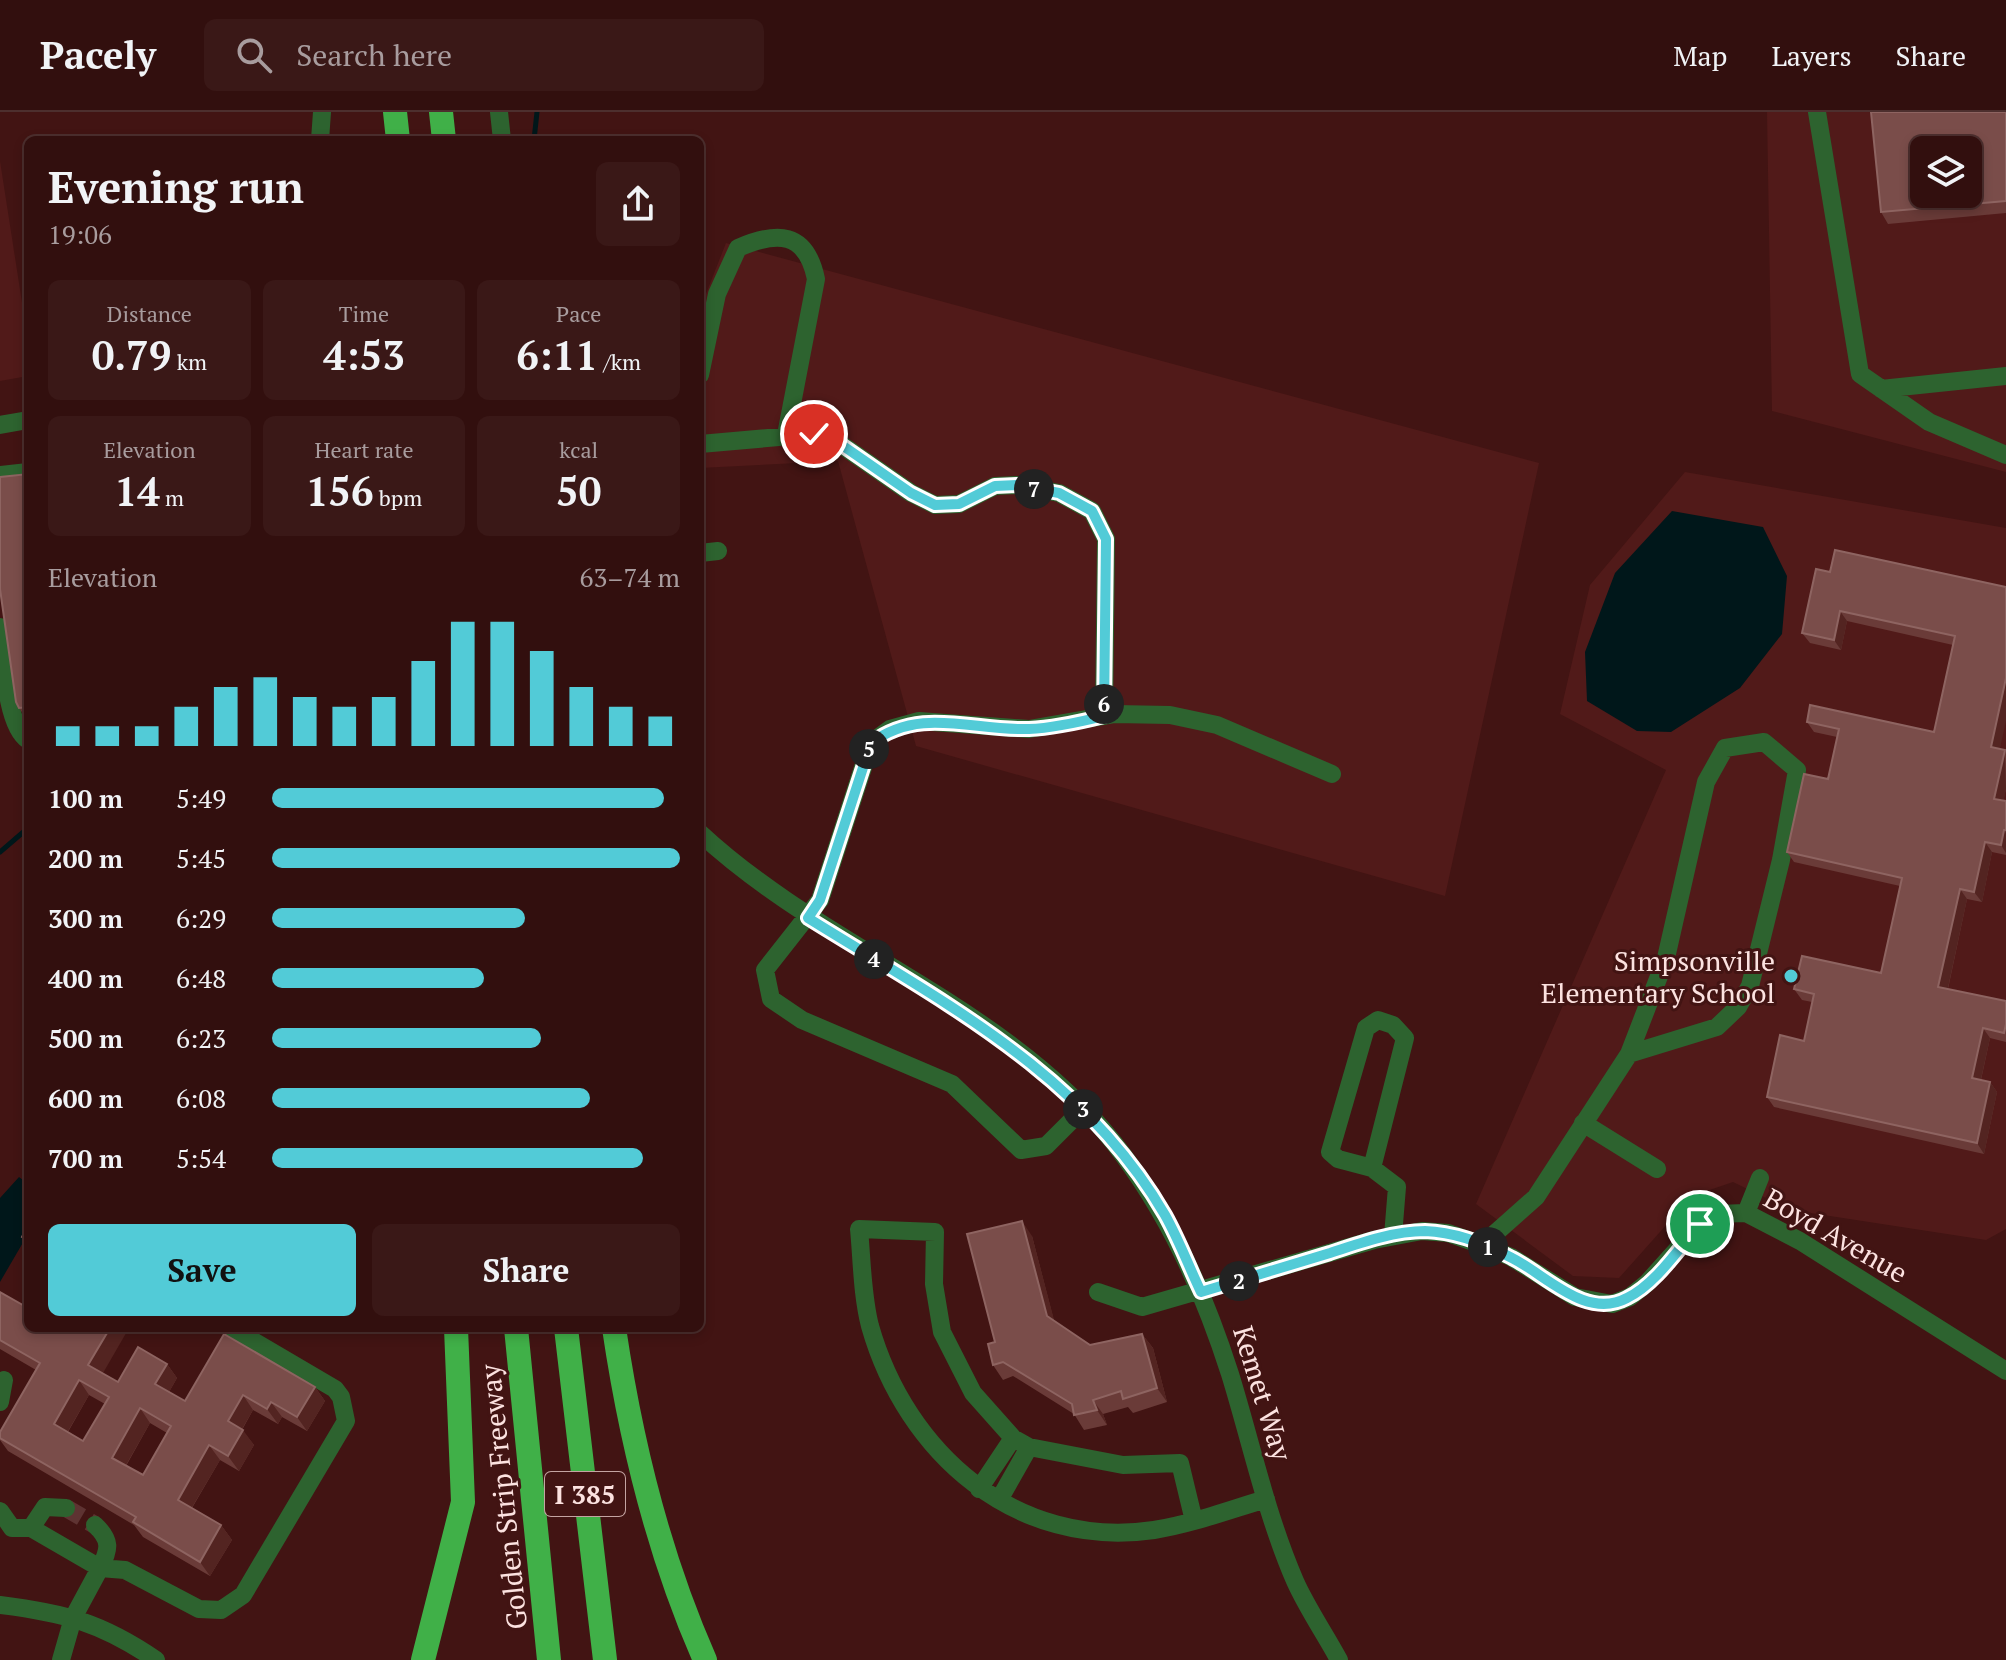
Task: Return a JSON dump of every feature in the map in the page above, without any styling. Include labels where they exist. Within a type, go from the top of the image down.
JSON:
[{"type":"highway","points":[[395,112],[398,136]]},
{"type":"highway","points":[[441,112],[444,136]]},
{"type":"highway","points":[[423,1660],[463,1502],[456,1332]]},
{"type":"highway","name":"Golden Strip Freeway","points":[[516,1332],[549,1660]]},
{"type":"highway","name":"I 385","points":[[566,1332],[605,1660]]},
{"type":"highway","points":[[615,1332],[628,1421],[675,1591],[705,1660]]},
{"type":"street","points":[[320,136],[322,112]]},
{"type":"street","points":[[499,112],[502,136]]},
{"type":"street","points":[[1817,112],[1860,374],[1929,422],[2006,455]]},
{"type":"street","points":[[704,356],[717,294],[738,248],[762,238],[794,241],[812,259],[816,279],[786,435]]},
{"type":"street","points":[[1881,389],[2006,376]]},
{"type":"street","points":[[0,425],[24,421]]},
{"type":"street","points":[[704,444],[814,434],[836,441],[911,493],[935,505],[959,504],[995,486],[1017,485],[1059,493],[1092,511],[1106,539],[1104,716]]},
{"type":"street","points":[[0,475],[24,472]]},
{"type":"street","points":[[0,627],[13,717],[19,734],[24,737]]},
{"type":"street","points":[[1083,1109],[1046,1146],[1021,1150],[952,1084],[802,1020],[771,999],[765,970],[820,900],[871,743],[890,729],[919,721],[1029,729],[1104,716],[1170,715],[1217,725],[1332,774]]},
{"type":"street","points":[[1482,1245],[1536,1197],[1629,1054],[1666,958],[1706,782],[1725,748],[1764,742],[1797,770],[1781,860],[1750,986],[1738,1007],[1717,1027],[1629,1054]]},
{"type":"street","name":"Kemet Way","points":[[704,837],[731,861],[808,918],[964,1012],[1029,1060],[1083,1109],[1113,1142],[1164,1214],[1201,1292],[1266,1499],[1296,1581],[1339,1660]]},
{"type":"street","points":[[1372,1168],[1405,1038],[1393,1025],[1378,1020],[1366,1028],[1330,1152],[1338,1159],[1372,1168],[1397,1187],[1393,1236]]},
{"type":"street","points":[[1583,1123],[1657,1169]]},
{"type":"street","points":[[1746,1213],[1760,1178]]},
{"type":"street","name":"Boyd Avenue","points":[[1098,1292],[1142,1307],[1393,1236],[1422,1231],[1448,1233],[1482,1245],[1511,1257],[1575,1297],[1612,1304],[1630,1297],[1647,1283],[1707,1219],[1725,1212],[1746,1213],[1800,1241],[2006,1371]]},
{"type":"street","points":[[1194,1521],[1180,1463],[1123,1465],[1021,1443],[973,1393],[942,1332],[934,1284],[935,1232],[859,1229],[870,1324],[896,1394],[946,1463],[979,1489],[999,1500],[1076,1528],[1153,1530],[1194,1521],[1266,1499]]},
{"type":"street","points":[[0,1511],[12,1528],[31,1528],[100,1568],[125,1570],[199,1609],[221,1610],[243,1595],[346,1421],[335,1389],[238,1332]]},
{"type":"street","points":[[0,1402],[4,1380]]},
{"type":"street","points":[[979,1489],[1021,1443]]},
{"type":"street","points":[[999,1500],[1021,1443]]},
{"type":"street","points":[[31,1528],[45,1507],[66,1508]]},
{"type":"street","points":[[61,1660],[73,1618],[109,1551],[107,1536],[95,1525]]},
{"type":"street","points":[[0,1605],[56,1612],[119,1635],[156,1660]]},
{"type":"shaded area","points":[[1767,112],[2006,112],[2006,472],[1772,411]]},
{"type":"shaded area","points":[[0,161],[24,315],[24,377],[0,381]]},
{"type":"shaded area","points":[[726,243],[1539,463],[1445,896],[916,746],[838,461],[704,468],[704,299]]},
{"type":"shaded area","name":"Simpsonville Elementary School","points":[[1685,472],[2006,528],[2006,1229],[1986,1240],[1791,1210],[1733,1182],[1692,1196],[1619,1278],[1573,1276],[1476,1204],[1666,770],[1560,714],[1590,585]]},
{"type":"water","points":[[1672,511],[1763,527],[1787,576],[1782,634],[1740,688],[1671,732],[1637,731],[1587,701],[1585,652],[1615,573]]},
{"type":"water","points":[[19,1177],[24,1181],[24,1241],[0,1282],[0,1198]]},
{"type":"building","points":[[1871,112],[2006,112],[2006,201],[1982,203],[1982,136],[1910,136],[1910,208],[1926,208],[1881,212]]},
{"type":"building","points":[[24,474],[24,707],[19,708],[0,589],[0,477]]},
{"type":"building","points":[[1835,550],[2006,587],[2006,678],[1991,747],[2005,750],[1994,799],[2006,801],[2006,830],[2001,845],[1985,842],[1974,892],[1960,889],[1938,987],[2006,1001],[2004,1033],[1983,1028],[1972,1078],[1990,1082],[1977,1143],[1767,1097],[1780,1035],[1804,1041],[1814,994],[1794,989],[1802,956],[1881,973],[1902,878],[1787,852],[1804,774],[1828,779],[1839,729],[1807,722],[1810,705],[1934,732],[1955,636],[1840,611],[1834,640],[1802,633],[1816,569],[1830,572]]},
{"type":"building","points":[[1022,1221],[1047,1316],[1090,1345],[1142,1334],[1157,1388],[1123,1399],[1121,1391],[1093,1400],[1097,1410],[1074,1415],[1072,1404],[1003,1362],[993,1365],[988,1344],[995,1342],[967,1234]]},
{"type":"building","points":[[0,1292],[24,1306],[24,1332],[108,1332],[88,1365],[118,1382],[138,1347],[167,1364],[155,1384],[185,1401],[224,1334],[315,1387],[297,1417],[271,1402],[267,1409],[243,1395],[228,1421],[243,1430],[228,1456],[209,1445],[178,1500],[221,1525],[200,1562],[133,1522],[136,1517],[0,1438],[0,1432],[40,1363],[0,1340]],"holes":[[[79,1380],[109,1397],[83,1441],[54,1424]],[[140,1408],[171,1426],[143,1475],[112,1458]]]},
{"type":"waterway","points":[[534,136],[537,112]]},
{"type":"waterway","points":[[0,852],[24,831]]},
{"type":"tunnel","points":[[66,1508],[95,1525]]},
{"type":"place","name":"Simpsonville Elementary School","points":[[1791,976]]},
{"type":"route","points":[[814,434],[836,441],[880,473],[935,505],[959,504],[995,486],[1017,485],[1059,493],[1092,511],[1106,539],[1104,716],[1029,729],[919,721],[890,729],[871,743],[826,872],[820,900],[808,918],[964,1012],[1029,1060],[1083,1109],[1113,1142],[1164,1214],[1201,1292],[1347,1247],[1422,1231],[1448,1233],[1482,1245],[1511,1257],[1586,1302],[1612,1304],[1630,1297],[1647,1283],[1700,1224]]}]
